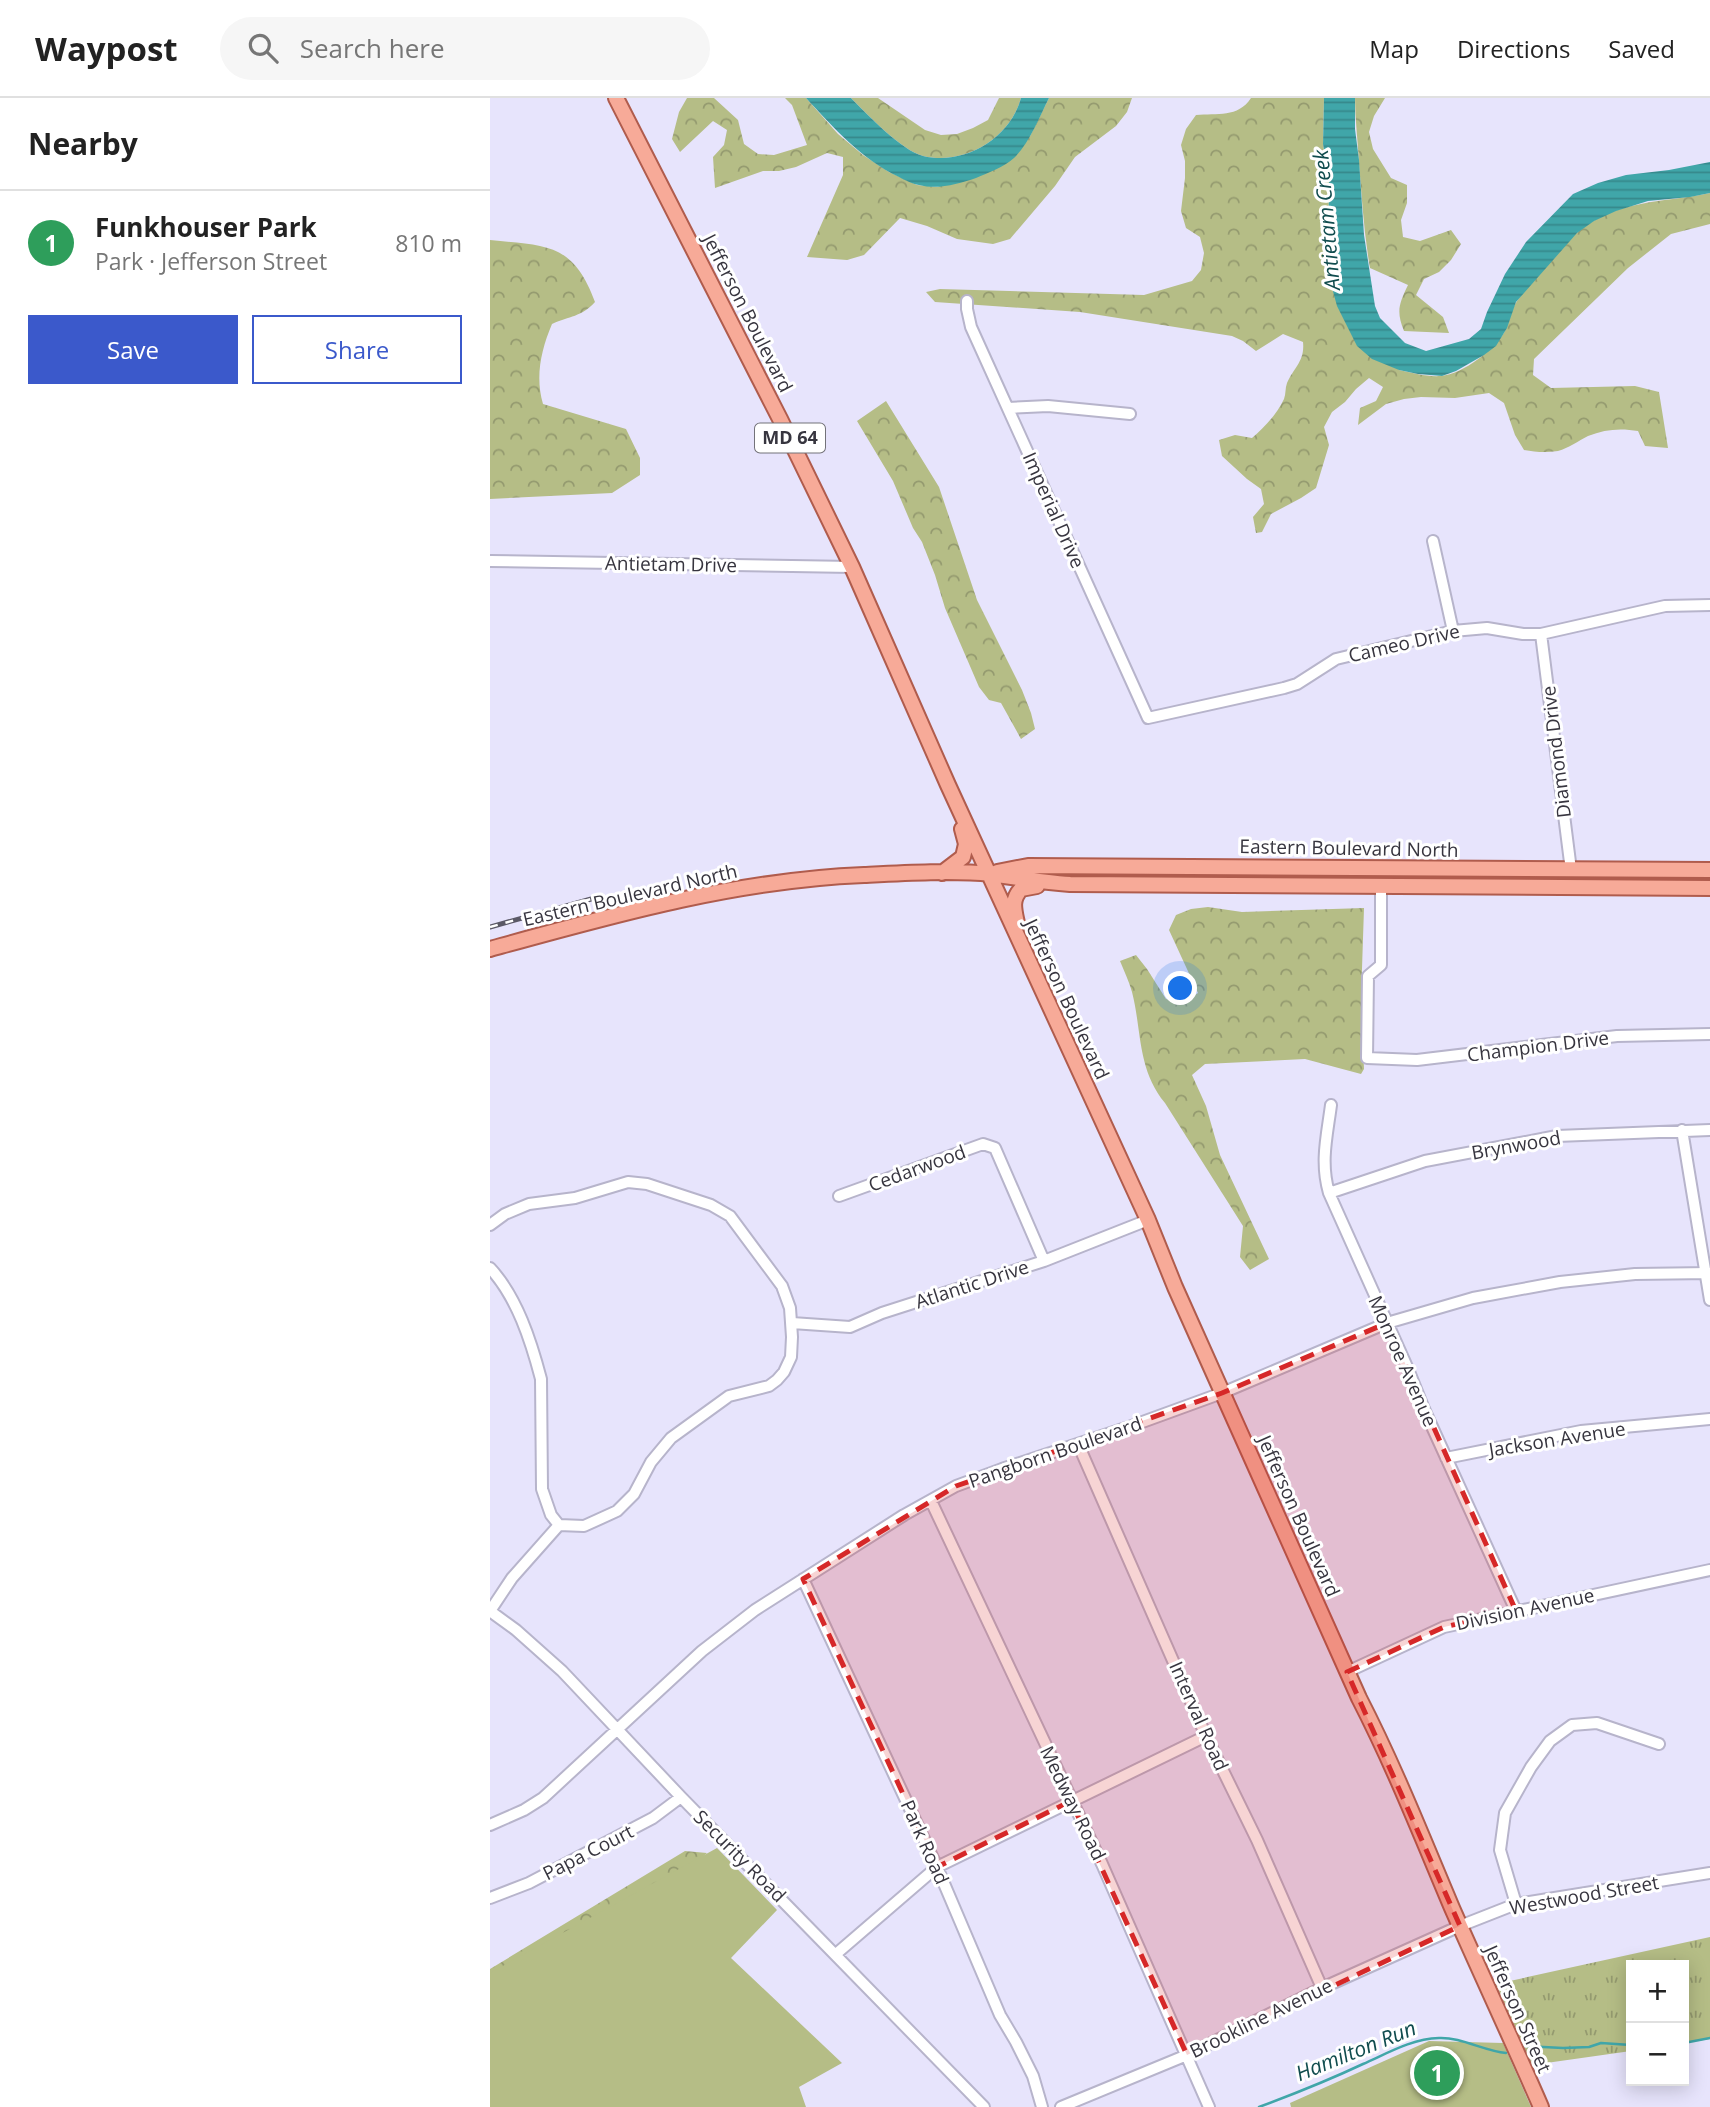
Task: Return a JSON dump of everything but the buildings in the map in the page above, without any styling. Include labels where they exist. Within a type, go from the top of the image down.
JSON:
[{"type":"main road","name":"Jefferson Boulevard","points":[[616,98],[780,419],[852,567],[948,785],[1148,1220],[1175,1287],[1380,1740],[1460,1926]]},
{"type":"main road","points":[[942,873],[963,858],[966,844],[948,785]]},
{"type":"main road","name":"Eastern Boulevard North","points":[[989,874],[1028,866],[1710,870]]},
{"type":"main road","points":[[1381,886],[1385,879],[1392,877],[1456,876],[1473,869]]},
{"type":"main road","points":[[1458,886],[1480,880],[1555,881],[1566,877],[1570,870]]},
{"type":"main road","name":"Eastern Boulevard North","points":[[490,949],[603,918],[728,890],[863,874],[989,874],[1028,881],[1070,884],[1710,888]]},
{"type":"main road","points":[[1022,948],[1013,905],[1017,893],[1028,886],[1070,884]]},
{"type":"main road","name":"Jefferson Street","points":[[1460,1926],[1541,2107]]},
{"type":"street","name":"Imperial Drive","points":[[967,301],[971,327],[1148,718]]},
{"type":"street","points":[[1008,408],[1048,406],[1130,414]]},
{"type":"street","points":[[1433,541],[1453,631]]},
{"type":"street","name":"Antietam Drive","points":[[490,561],[852,567]]},
{"type":"street","name":"Cameo Drive","points":[[1148,718],[1284,688],[1297,684],[1336,659],[1453,631],[1487,628],[1541,634],[1665,606],[1710,605]]},
{"type":"street","name":"Diamond Drive","points":[[1541,634],[1570,870]]},
{"type":"street","name":"Champion Drive","points":[[1381,886],[1381,965],[1368,976],[1367,1058],[1417,1059],[1617,1036],[1710,1034]]},
{"type":"street","name":"Monroe Avenue","points":[[1331,1105],[1323,1163],[1329,1193],[1516,1611]]},
{"type":"street","points":[[1682,1130],[1710,1300]]},
{"type":"street","name":"Brynwood","points":[[1329,1193],[1425,1161],[1556,1136],[1710,1130]]},
{"type":"street","name":"Cedarwood","points":[[839,1196],[983,1144],[995,1148],[1044,1261]]},
{"type":"street","points":[[490,1225],[518,1207],[575,1198],[628,1182],[647,1184],[722,1210],[737,1224],[782,1286],[792,1323],[791,1357],[784,1372],[769,1386],[729,1396],[671,1438],[651,1462],[634,1494],[617,1511],[584,1526],[559,1525],[551,1515],[542,1489],[541,1379],[513,1302],[490,1268]]},
{"type":"street","name":"Atlantic Drive","points":[[792,1323],[850,1327],[882,1313],[1044,1261],[1148,1220]]},
{"type":"street","name":"Pangborn Boulevard","points":[[490,1825],[543,1798],[702,1651],[755,1610],[904,1515],[956,1486],[1222,1393],[1387,1323],[1473,1298],[1549,1284],[1635,1274],[1707,1273]]},
{"type":"street","name":"Jackson Avenue","points":[[1446,1458],[1581,1431],[1710,1419]]},
{"type":"street","name":"Interval Road","points":[[1078,1444],[1206,1736],[1257,1840],[1322,1987]]},
{"type":"street","name":"Medway Road","points":[[931,1501],[1102,1864],[1209,2107]]},
{"type":"street","points":[[490,1611],[512,1578],[559,1525]]},
{"type":"street","name":"Division Avenue","points":[[1347,1672],[1444,1627],[1710,1570]]},
{"type":"street","name":"Park Road","points":[[803,1579],[937,1867],[1000,2015],[1032,2076],[1042,2107]]},
{"type":"street","name":"Security Road","points":[[490,1611],[541,1651],[618,1728],[681,1797],[984,2107]]},
{"type":"street","points":[[1516,1904],[1500,1850],[1505,1813],[1531,1767],[1550,1741],[1572,1725],[1597,1723],[1659,1744]]},
{"type":"street","points":[[836,1954],[937,1867],[1206,1736]]},
{"type":"street","name":"Papa Court","points":[[490,1898],[529,1883],[653,1818],[681,1797]]},
{"type":"street","name":"Westwood Street","points":[[1460,1926],[1516,1904],[1710,1873]]},
{"type":"street","name":"Brookline Avenue","points":[[1061,2107],[1187,2055],[1322,1987],[1460,1926]]},
{"type":"highlighted area","points":[[1387,1323],[1516,1611],[1444,1627],[1347,1672],[1460,1926],[1187,2055],[1071,1801],[937,1867],[803,1579],[956,1486],[1222,1393]]},
{"type":"green space","points":[[687,98],[714,98],[738,120],[744,144],[758,154],[774,155],[807,145],[792,105],[785,98],[806,98],[838,134],[863,155],[889,172],[917,185],[938,187],[1030,136],[1049,98],[1132,98],[1127,112],[1116,126],[1075,157],[1055,186],[1010,239],[993,244],[957,239],[900,218],[864,255],[847,260],[807,257],[843,175],[843,157],[827,153],[796,167],[763,171],[715,188],[713,157],[724,145],[727,130],[713,121],[680,152],[672,139],[679,112]]},
{"type":"green space","points":[[851,98],[878,98],[925,130],[941,135],[957,134],[988,120],[999,98],[1021,98],[1007,126],[996,137],[969,153],[939,158],[923,156],[905,147]]},
{"type":"green space","points":[[1251,98],[1324,98],[1323,144],[1329,181],[1328,273],[1399,370],[1441,376],[1459,371],[1486,353],[1505,331],[1513,308],[1522,294],[1567,242],[1593,221],[1608,213],[1641,204],[1710,193],[1710,224],[1671,234],[1628,268],[1534,359],[1533,375],[1551,388],[1635,386],[1659,392],[1668,448],[1645,446],[1638,431],[1619,429],[1588,436],[1558,451],[1524,450],[1515,435],[1504,403],[1489,393],[1455,398],[1404,399],[1386,404],[1358,425],[1360,408],[1376,401],[1383,387],[1369,378],[1332,412],[1324,427],[1329,445],[1316,488],[1271,514],[1262,532],[1256,533],[1253,517],[1264,504],[1261,489],[1222,456],[1219,440],[1235,435],[1252,438],[1270,420],[1284,399],[1287,383],[1302,354],[1303,342],[1283,334],[1256,351],[1232,336],[1080,312],[935,302],[926,292],[940,289],[1144,295],[1192,281],[1201,270],[1204,253],[1200,237],[1186,228],[1181,211],[1185,161],[1181,145],[1186,129],[1196,115],[1233,112]]},
{"type":"green space","points":[[1355,98],[1385,98],[1374,116],[1369,132],[1373,149],[1391,178],[1407,185],[1407,203],[1401,220],[1403,237],[1420,241],[1451,230],[1461,244],[1439,272],[1424,279],[1416,295],[1443,317],[1449,333],[1404,331],[1400,308],[1408,285],[1370,268],[1362,203]]},
{"type":"green space","points":[[490,240],[542,246],[555,251],[577,268],[586,282],[595,302],[580,313],[552,324],[540,364],[539,384],[543,404],[626,429],[640,458],[640,475],[612,493],[490,499]]},
{"type":"green space","points":[[886,401],[939,487],[977,600],[1022,690],[1035,729],[1021,739],[1001,703],[989,700],[979,687],[945,608],[922,542],[913,528],[893,481],[857,421]]},
{"type":"green space","points":[[1208,907],[1242,912],[1364,908],[1361,999],[1364,1069],[1361,1074],[1305,1059],[1205,1064],[1192,1075],[1206,1106],[1220,1155],[1269,1259],[1250,1270],[1240,1257],[1243,1226],[1149,1077],[1132,992],[1120,961],[1136,955],[1166,999],[1184,1002],[1198,993],[1169,930],[1176,915],[1191,909]]},
{"type":"green space","points":[[717,1848],[777,1910],[731,1958],[842,2063],[799,2087],[806,2107],[490,2107],[490,1973]]},
{"type":"green space","points":[[685,1851],[707,1853],[490,2048],[490,1969]]},
{"type":"green space","points":[[1710,1937],[1710,2039],[1689,2042],[1689,1960],[1626,1960],[1626,2052],[1532,2065],[1496,1984]]},
{"type":"green space","points":[[1429,2041],[1503,2043],[1531,2107],[1291,2107],[1290,2103]]},
{"type":"shaded area","points":[[806,98],[851,98],[905,147],[923,156],[939,158],[969,153],[996,137],[1007,126],[1021,98],[1049,98],[1029,138],[1010,161],[976,178],[933,187],[911,183],[872,161],[849,142]]},
{"type":"shaded area","name":"Antietam Creek","points":[[1324,98],[1355,98],[1364,235],[1375,306],[1380,318],[1405,343],[1426,351],[1469,339],[1481,329],[1505,274],[1526,242],[1573,194],[1626,175],[1710,162],[1710,193],[1648,201],[1594,221],[1577,233],[1516,302],[1507,328],[1496,346],[1456,371],[1442,376],[1399,370],[1372,359],[1357,346],[1337,306],[1328,273],[1329,181],[1323,144]]},
{"type":"waterway","name":"Hamilton Run","points":[[1259,2107],[1419,2041],[1447,2038],[1506,2053]]},
{"type":"waterway","name":"Hamilton Run","points":[[1689,2042],[1710,2038]]},
{"type":"waterway","name":"Hamilton Run","points":[[1524,2046],[1563,2048],[1589,2047],[1601,2043],[1626,2045]]},
{"type":"railway","points":[[490,927],[602,896]]},
{"type":"place","name":"Funkhouser Park","points":[[1437,2073]]}]
